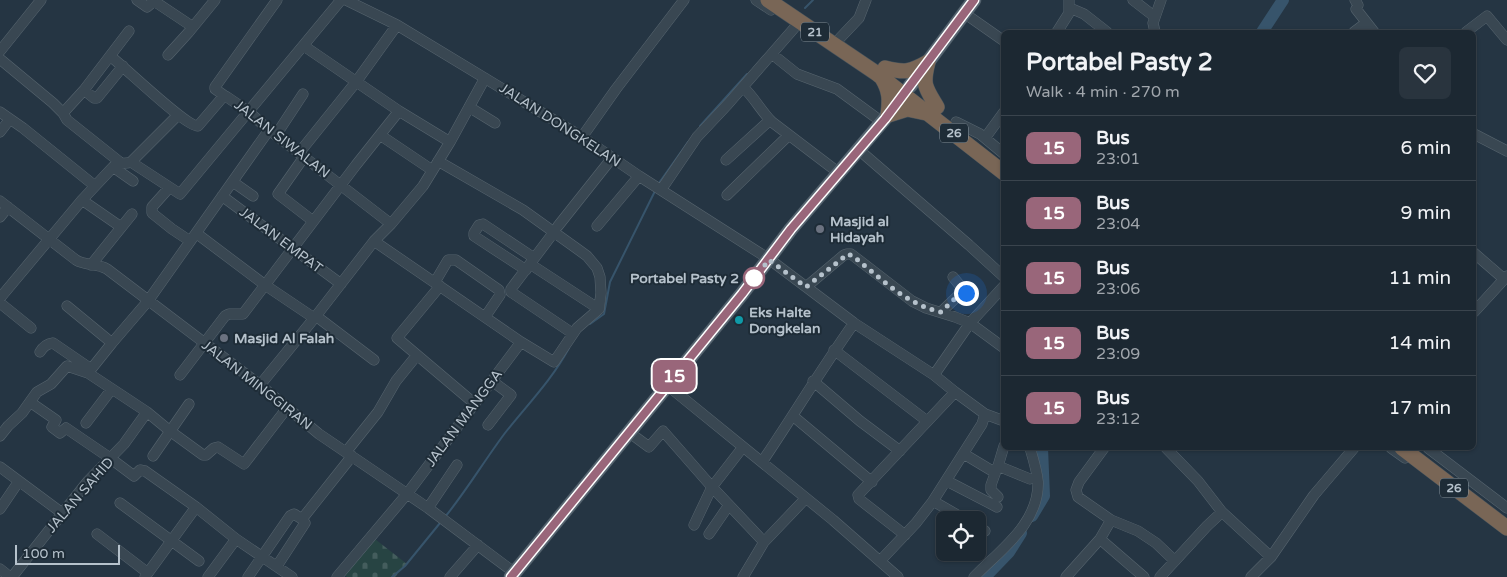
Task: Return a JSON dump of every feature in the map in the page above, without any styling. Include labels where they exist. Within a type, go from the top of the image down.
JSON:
[{"type":"highway","name":"21","points":[[768,0],[862,64],[883,72]]},
{"type":"highway","name":"21","points":[[785,0],[840,38],[883,72],[904,94]]},
{"type":"highway","points":[[885,118],[890,96],[883,72],[907,72],[928,62]]},
{"type":"highway","points":[[885,118],[907,109],[934,110],[924,83],[928,62]]},
{"type":"highway","name":"26","points":[[904,94],[934,110],[1001,170]]},
{"type":"highway","name":"26","points":[[954,127],[1001,159]]},
{"type":"highway","name":"26","points":[[1405,450],[1507,528]]},
{"type":"highway","name":"26","points":[[1421,450],[1507,515]]},
{"type":"main road","points":[[513,575],[769,260],[791,229],[885,118],[974,0]]},
{"type":"street","points":[[0,51],[42,0]]},
{"type":"street","points":[[137,0],[146,7],[154,0],[193,27]]},
{"type":"street","points":[[168,55],[215,0]]},
{"type":"street","points":[[225,96],[215,87],[277,0]]},
{"type":"street","points":[[0,59],[63,113],[67,120],[122,164],[180,194],[341,0]]},
{"type":"street","name":"JALAN DONGKELAN","points":[[346,0],[398,25],[582,137],[769,260],[854,323],[934,375],[985,414],[1001,420]]},
{"type":"street","points":[[582,137],[684,0]]},
{"type":"street","points":[[756,0],[840,54],[862,64]]},
{"type":"street","points":[[840,38],[859,18],[866,0]]},
{"type":"street","points":[[1133,0],[1154,24]]},
{"type":"street","points":[[1154,24],[1161,0]]},
{"type":"street","points":[[1355,0],[1358,5],[1356,9],[1372,30]]},
{"type":"street","points":[[1058,30],[1069,13],[1070,4],[1104,30]]},
{"type":"street","points":[[964,13],[1001,39]]},
{"type":"street","points":[[1469,30],[1487,16],[1507,40]]},
{"type":"street","points":[[1357,30],[1366,23]]},
{"type":"street","points":[[314,221],[278,194],[301,155],[398,25]]},
{"type":"street","points":[[661,190],[697,137],[796,26]]},
{"type":"street","points":[[63,113],[84,90],[129,31]]},
{"type":"street","points":[[304,46],[399,111],[450,142]]},
{"type":"street","points":[[772,54],[797,74],[837,89],[885,118]]},
{"type":"street","points":[[0,298],[95,186],[178,115],[110,56]]},
{"type":"street","points":[[84,90],[96,98],[123,66]]},
{"type":"street","points":[[260,385],[374,241],[423,186],[486,78]]},
{"type":"street","points":[[743,87],[770,120],[839,173]]},
{"type":"street","points":[[90,371],[148,301],[222,196],[303,94]]},
{"type":"street","name":"JALAN SIWALAN","points":[[178,115],[194,126],[198,126],[225,96],[249,112],[301,155],[391,224]]},
{"type":"street","points":[[469,107],[495,122]]},
{"type":"street","points":[[180,376],[225,316],[229,314],[243,314],[399,111]]},
{"type":"street","points":[[0,112],[95,186]]},
{"type":"street","points":[[984,138],[1001,116]]},
{"type":"street","points":[[0,132],[10,119]]},
{"type":"street","points":[[726,160],[770,120]]},
{"type":"street","points":[[1001,152],[984,138],[954,127],[955,141],[1001,178]]},
{"type":"street","points":[[380,135],[432,170]]},
{"type":"street","points":[[727,195],[789,135]]},
{"type":"street","points":[[1476,135],[1507,151]]},
{"type":"street","points":[[859,150],[969,244],[1001,274]]},
{"type":"street","points":[[572,333],[513,294],[511,289],[612,158]]},
{"type":"street","points":[[374,241],[521,342],[555,362],[572,333],[580,324],[596,313],[599,309],[601,293],[600,277],[597,268],[587,256],[556,229],[438,160]]},
{"type":"street","points":[[122,164],[133,181]]},
{"type":"street","points":[[597,226],[639,176]]},
{"type":"street","points":[[233,182],[253,196]]},
{"type":"street","points":[[169,188],[152,207],[152,213],[172,229],[193,237],[315,317],[374,360]]},
{"type":"street","name":"JALAN EMPAT","points":[[222,196],[341,284]]},
{"type":"street","points":[[82,200],[121,228]]},
{"type":"street","points":[[0,218],[4,204]]},
{"type":"street","name":"JALAN MINGGIRAN","points":[[4,204],[76,260],[84,264],[106,269],[260,385],[319,434],[428,508],[478,545],[513,575]]},
{"type":"street","points":[[91,265],[132,214]]},
{"type":"street","points":[[530,264],[483,224],[478,225],[474,236],[530,264],[599,309]]},
{"type":"street","points":[[806,287],[844,255],[849,254],[912,301],[926,308],[970,323],[1001,346]]},
{"type":"street","points":[[1476,255],[1505,277],[1476,310]]},
{"type":"street","points":[[475,404],[398,340],[397,337],[438,284],[448,260],[456,260],[499,290],[500,295],[485,317]]},
{"type":"street","points":[[941,312],[965,291],[953,277]]},
{"type":"street","points":[[934,375],[970,323],[1001,289]]},
{"type":"street","points":[[0,303],[31,328]]},
{"type":"street","points":[[66,306],[112,343]]},
{"type":"street","points":[[762,462],[834,350],[854,323]]},
{"type":"street","name":"JALAN MANGGA","points":[[337,577],[406,494],[521,342]]},
{"type":"street","points":[[40,352],[43,347],[53,343],[90,371],[111,390],[147,412],[203,455],[218,447],[244,464],[288,408]]},
{"type":"street","points":[[834,350],[927,421]]},
{"type":"street","points":[[302,519],[384,404],[392,386],[417,355]]},
{"type":"street","points":[[0,436],[22,413],[37,392],[52,384],[67,366],[90,371]]},
{"type":"street","points":[[488,425],[511,395],[492,381]]},
{"type":"street","points":[[814,381],[860,421],[900,451]]},
{"type":"street","points":[[667,385],[806,498],[898,577]]},
{"type":"street","points":[[86,423],[111,390]]},
{"type":"street","points":[[905,535],[858,498],[859,493],[872,482],[954,392]]},
{"type":"street","points":[[30,402],[56,420],[52,427],[60,433],[66,428],[134,476],[140,470],[144,470],[196,507],[236,539],[292,577]]},
{"type":"street","points":[[152,456],[189,404]]},
{"type":"street","name":"JALAN SAHID","points":[[11,577],[94,475],[124,444],[147,412]]},
{"type":"street","points":[[880,561],[916,523],[933,501],[982,424],[985,414]]},
{"type":"street","points":[[793,416],[872,482]]},
{"type":"street","points":[[630,433],[649,447],[663,431],[764,542]]},
{"type":"street","points":[[694,525],[712,487],[743,447]]},
{"type":"street","points":[[947,481],[997,502],[991,490],[1003,450]]},
{"type":"street","points":[[974,577],[1024,524],[1033,510],[1038,482],[1030,450]]},
{"type":"street","points":[[1103,450],[1079,482],[1076,492],[1080,499],[1111,520],[1138,531],[1156,543],[1175,561]]},
{"type":"street","points":[[1168,450],[1198,481],[1222,512],[1267,553]]},
{"type":"street","points":[[1251,577],[1267,553],[1352,450]]},
{"type":"street","points":[[1395,450],[1507,536]]},
{"type":"street","points":[[1431,450],[1507,508]]},
{"type":"street","points":[[964,454],[992,471],[997,468],[1030,479]]},
{"type":"street","points":[[428,508],[457,466]]},
{"type":"street","points":[[0,467],[62,513]]},
{"type":"street","points":[[0,509],[19,481]]},
{"type":"street","points":[[743,577],[764,542],[806,498]]},
{"type":"street","points":[[933,501],[950,511]]},
{"type":"street","points":[[120,503],[199,561]]},
{"type":"street","points":[[709,534],[729,505]]},
{"type":"street","points":[[96,534],[147,575],[196,507]]},
{"type":"street","points":[[1160,577],[1206,526],[1222,512]]},
{"type":"street","points":[[248,577],[292,514],[294,514],[305,521],[277,566]]},
{"type":"street","points":[[1066,577],[1100,539],[1111,520]]},
{"type":"street","points":[[208,577],[236,539]]},
{"type":"street","points":[[1100,539],[1144,577]]},
{"type":"street","points":[[450,577],[478,545]]},
{"type":"street","points":[[0,569],[11,577]]},
{"type":"green space","points":[[371,536],[407,564],[395,577],[347,577],[341,572]]},
{"type":"waterway","points":[[805,8],[813,0]]},
{"type":"waterway","points":[[1263,30],[1283,0]]},
{"type":"waterway","points":[[700,126],[747,74]]},
{"type":"waterway","points":[[659,183],[688,142]]},
{"type":"waterway","points":[[590,324],[604,314],[610,282],[656,189]]},
{"type":"waterway","points":[[445,517],[505,433],[547,382],[569,348]]},
{"type":"waterway","points":[[1032,516],[1044,496],[1042,450]]},
{"type":"waterway","points":[[392,577],[405,566],[440,523]]},
{"type":"waterway","points":[[985,577],[1009,552],[1021,533]]},
{"type":"bus line","name":"15","points":[[511,577],[742,294],[791,229],[885,119],[974,0]]},
{"type":"place","name":"Masjid al Hidayah","points":[[820,229]]},
{"type":"place","name":"Portabel Pasty 2","points":[[754,278]]},
{"type":"place","name":"Eks Halte Dongkelan","points":[[739,320]]},
{"type":"place","name":"Masjid Al Falah","points":[[224,338]]},
{"type":"route","points":[[754,278],[751,282],[769,260],[806,287],[844,255],[851,254],[912,301],[934,311],[941,312],[964,290],[966,293]]}]
